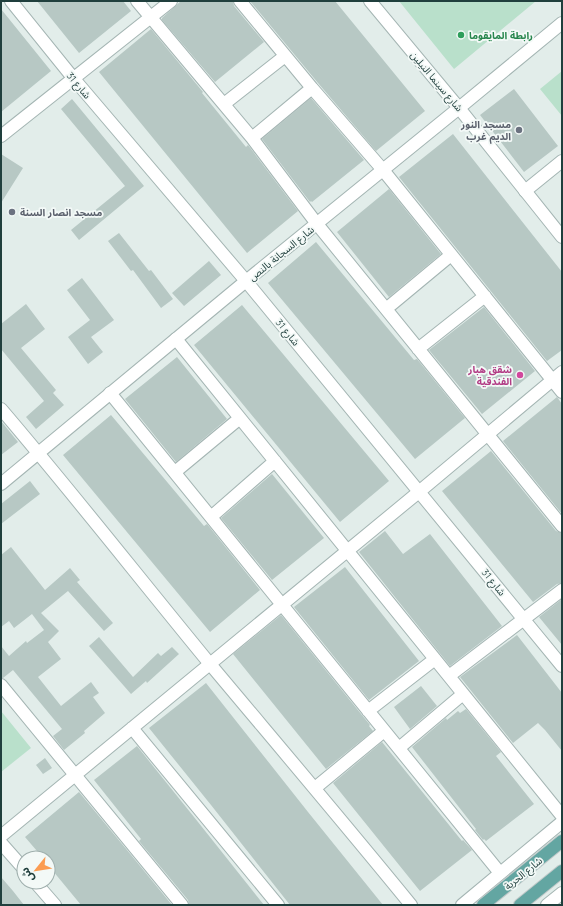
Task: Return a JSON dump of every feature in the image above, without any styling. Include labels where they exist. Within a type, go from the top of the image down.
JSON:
[{"type":"main road","name":"شارع الحرية","points":[[483,905],[562,841]]},
{"type":"main road","points":[[520,905],[562,871]]},
{"type":"street","name":"شارع 31","points":[[11,1],[74,79],[246,281],[420,491],[562,666]]},
{"type":"street","points":[[137,1],[252,138],[317,224],[562,526]]},
{"type":"street","points":[[1,136],[171,1]]},
{"type":"street","points":[[240,1],[312,88],[383,170],[562,392]]},
{"type":"street","name":"شارع سينما النيلين","points":[[370,1],[459,108],[562,237]]},
{"type":"street","name":"شارع السجانة بالنص","points":[[1,484],[246,281],[562,23]]},
{"type":"street","points":[[224,104],[285,56]]},
{"type":"street","points":[[252,138],[312,88]]},
{"type":"street","points":[[525,191],[562,161]]},
{"type":"street","points":[[386,309],[452,255]]},
{"type":"street","points":[[418,349],[485,296]]},
{"type":"street","points":[[176,339],[562,816]]},
{"type":"street","points":[[1,836],[562,372]]},
{"type":"street","points":[[110,393],[500,873]]},
{"type":"street","points":[[1,409],[39,453],[210,664],[315,788],[411,905]]},
{"type":"street","points":[[175,472],[240,418]]},
{"type":"street","points":[[211,517],[275,461]]},
{"type":"street","points":[[449,676],[562,590]]},
{"type":"street","points":[[368,711],[435,659]]},
{"type":"street","points":[[1,685],[182,905]]},
{"type":"street","points":[[399,748],[463,694]]},
{"type":"street","points":[[132,728],[278,905]]},
{"type":"street","points":[[315,788],[384,731]]},
{"type":"street","points":[[462,905],[562,822]]},
{"type":"street","points":[[1,843],[16,860]]},
{"type":"street","points":[[42,890],[55,905]]},
{"type":"street","points":[[547,905],[562,893]]},
{"type":"green space","name":"رابطة المايقوما","points":[[399,1],[536,1],[454,69]]},
{"type":"green space","points":[[562,71],[562,116],[540,89]]},
{"type":"green space","points":[[1,711],[31,748],[1,772]]},
{"type":"building","points":[[37,1],[123,1],[131,11],[79,53]]},
{"type":"building","points":[[181,1],[233,1],[234,6],[264,42],[215,82],[162,20],[162,18]]},
{"type":"building","points":[[250,1],[335,1],[425,111],[376,151]]},
{"type":"building","points":[[1,9],[51,71],[1,112]]},
{"type":"building","points":[[151,29],[246,147],[248,145],[298,211],[247,253],[99,72]]},
{"type":"building","name":"مسجد النور الديم غرب","points":[[514,89],[558,146],[524,172],[480,115]]},
{"type":"building","points":[[311,98],[364,160],[312,202],[310,202],[262,139]]},
{"type":"building","points":[[72,99],[144,186],[79,240],[71,230],[125,186],[61,109]]},
{"type":"building","points":[[453,134],[562,272],[562,350],[547,361],[399,177]]},
{"type":"building","points":[[1,154],[23,168],[1,203]]},
{"type":"building","points":[[389,189],[441,254],[389,297],[337,232]]},
{"type":"building","points":[[119,233],[149,271],[151,270],[173,299],[161,308],[133,270],[131,271],[108,241]]},
{"type":"building","points":[[316,242],[414,360],[417,359],[465,418],[415,459],[268,283]]},
{"type":"building","points":[[209,261],[221,275],[184,306],[172,293]]},
{"type":"building","points":[[82,278],[114,320],[91,337],[103,352],[88,364],[68,337],[90,320],[67,290]]},
{"type":"building","points":[[26,304],[45,329],[21,348],[56,390],[53,393],[64,405],[36,429],[26,417],[44,401],[1,349],[1,324]]},
{"type":"building","points":[[242,305],[389,481],[340,522],[194,345]]},
{"type":"building","points":[[484,307],[535,371],[482,414],[429,350]]},
{"type":"building","points":[[177,357],[227,419],[176,462],[125,399]]},
{"type":"building","points":[[557,397],[562,404],[562,514],[503,441]]},
{"type":"building","points":[[111,415],[204,526],[207,524],[260,590],[210,632],[63,455]]},
{"type":"building","points":[[1,421],[18,442],[1,455]]},
{"type":"building","points":[[491,451],[556,531],[562,533],[562,583],[557,584],[533,602],[442,491]]},
{"type":"building","points":[[272,474],[324,538],[272,580],[221,518]]},
{"type":"building","points":[[30,481],[40,494],[1,524],[1,504]]},
{"type":"building","points":[[385,531],[403,554],[430,534],[502,626],[450,666],[359,552]]},
{"type":"building","points":[[11,547],[45,590],[70,568],[80,580],[77,582],[113,623],[104,631],[68,591],[41,613],[59,631],[48,642],[61,659],[38,677],[61,706],[91,682],[99,693],[93,697],[105,713],[84,731],[85,733],[64,750],[53,736],[62,729],[13,670],[1,678],[1,646],[9,656],[26,641],[27,643],[44,630],[32,614],[14,628],[9,621],[1,627],[1,555]]},
{"type":"building","points":[[345,567],[419,661],[369,700],[294,607]]},
{"type":"building","points":[[562,599],[562,645],[539,617]]},
{"type":"building","points":[[281,615],[370,725],[369,726],[373,731],[326,769],[233,654]]},
{"type":"building","points":[[517,635],[562,693],[562,751],[538,723],[513,743],[460,677]]},
{"type":"building","points":[[99,637],[133,677],[158,653],[161,656],[172,647],[179,654],[147,683],[146,681],[131,694],[89,646]]},
{"type":"building","points":[[206,683],[383,905],[290,905],[149,728]]},
{"type":"building","points":[[421,686],[437,706],[410,729],[394,707]]},
{"type":"building","points":[[466,709],[501,752],[496,756],[534,804],[486,841],[484,839],[483,840],[475,830],[476,829],[412,747],[446,718],[447,720],[458,711],[460,713]]},
{"type":"building","points":[[382,742],[462,841],[463,840],[472,850],[420,891],[333,783]]},
{"type":"building","points":[[137,746],[264,905],[189,905],[188,900],[139,841],[141,839],[94,780]]},
{"type":"building","points":[[45,758],[52,768],[43,774],[36,765]]},
{"type":"building","points":[[79,792],[172,905],[81,905],[56,875],[56,850],[36,850],[25,837]]},
{"type":"building","points":[[1,877],[13,891],[24,905],[1,905]]},
{"type":"place","name":"رابطة المايقوما","points":[[461,35]]},
{"type":"place","name":"مسجد النور الديم غرب","points":[[519,130]]},
{"type":"place","name":"مسجد انصار السنة","points":[[12,212]]},
{"type":"place","name":"شقق هبار الفندقية","points":[[520,375]]}]
